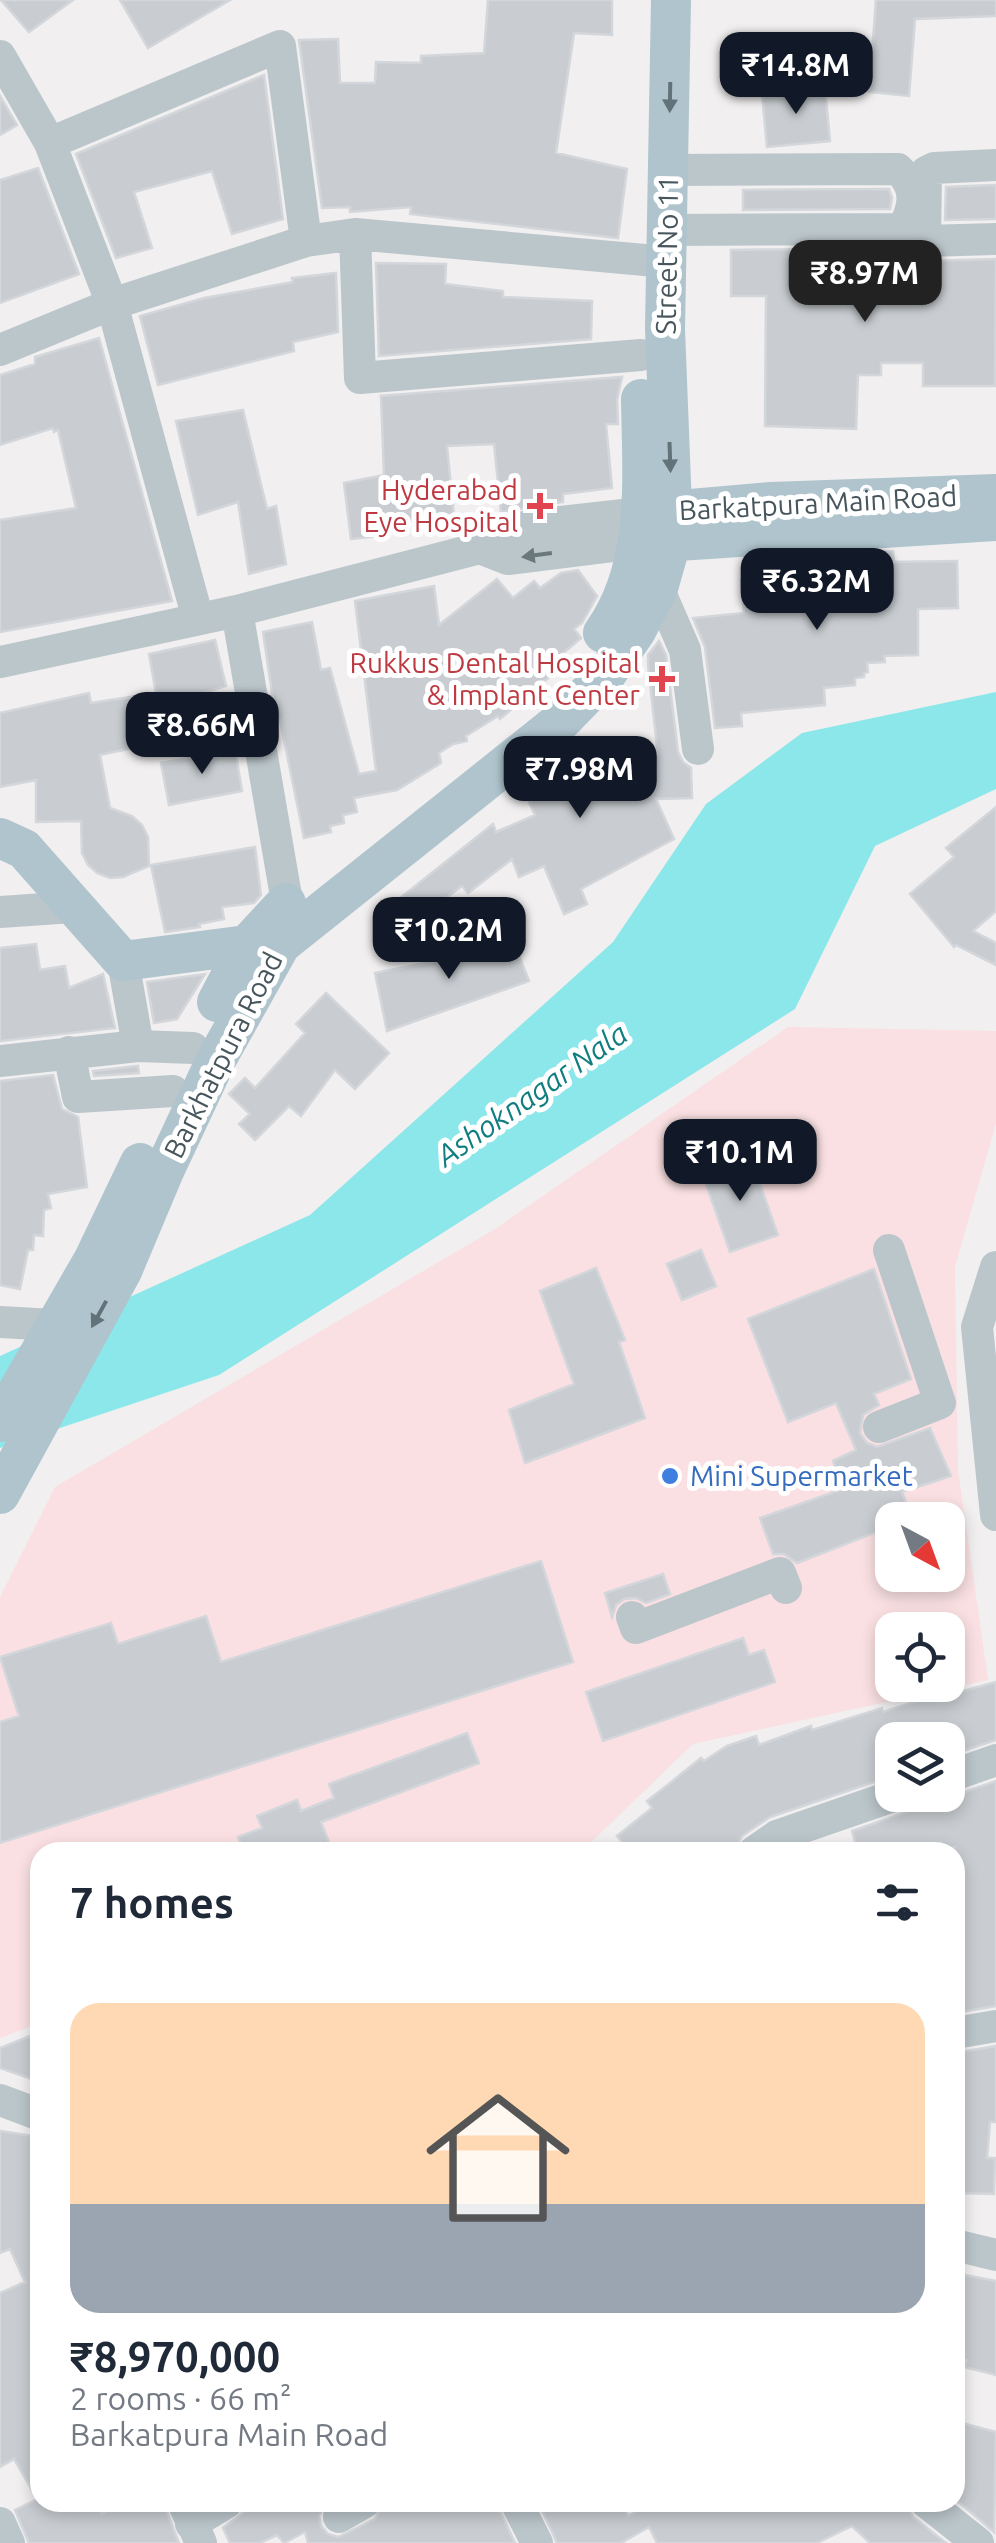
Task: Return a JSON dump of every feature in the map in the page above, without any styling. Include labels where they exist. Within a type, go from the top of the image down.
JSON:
[{"type":"main road","points":[[644,0],[659,250],[641,355],[655,527],[996,522]]},
{"type":"main road","name":"Street No 11","points":[[655,527],[665,329],[659,250],[669,170],[672,0]]},
{"type":"main road","name":"Barkatpura Main Road","points":[[655,527],[996,494]]},
{"type":"main road","name":"Barkhatpura Road","points":[[128,1219],[281,944],[562,720],[604,676],[636,632],[658,588],[655,527]]},
{"type":"main road","name":"Barkhatpura Road","points":[[128,1219],[173,1091],[247,945],[288,902],[424,799],[558,687],[614,619],[655,527]]},
{"type":"main road","points":[[0,838],[24,849],[123,961],[247,945]]},
{"type":"main road","points":[[0,1494],[128,1219]]},
{"type":"main road","points":[[0,1422],[54,1326],[108,1265]]},
{"type":"street","points":[[50,142],[280,46],[306,241]]},
{"type":"street","points":[[0,56],[50,142],[112,304],[198,619]]},
{"type":"street","points":[[996,165],[934,168],[926,172],[926,241],[996,239]]},
{"type":"street","points":[[0,350],[112,304],[306,241],[355,234],[659,250],[903,228],[912,212],[914,193],[898,169],[669,170]]},
{"type":"street","points":[[355,234],[360,378],[641,355]]},
{"type":"street","points":[[0,662],[237,611],[480,548],[508,559],[655,527]]},
{"type":"street","points":[[658,588],[685,650],[698,749]]},
{"type":"street","points":[[237,611],[288,902]]},
{"type":"street","points":[[0,912],[73,907]]},
{"type":"street","points":[[123,961],[138,1046]]},
{"type":"street","points":[[0,1062],[138,1046],[193,1048]]},
{"type":"street","points":[[68,1052],[78,1097],[173,1091]]},
{"type":"street","points":[[879,1427],[940,1403],[890,1250]]},
{"type":"street","points":[[995,1508],[978,1327],[996,1267]]},
{"type":"street","points":[[0,1322],[54,1326]]},
{"type":"street","points":[[632,1617],[636,1628],[783,1581]]},
{"type":"street","points":[[965,1771],[996,1760]]},
{"type":"street","points":[[768,1842],[875,1802]]},
{"type":"street","points":[[965,2031],[996,2026]]},
{"type":"street","points":[[0,2100],[30,2111]]},
{"type":"street","points":[[965,2248],[996,2255]]},
{"type":"street","points":[[521,2512],[536,2543]]},
{"type":"street","points":[[939,2512],[978,2543]]},
{"type":"street","points":[[0,2523],[10,2543]]},
{"type":"shaded area","points":[[788,1027],[996,1031],[996,1123],[955,1267],[958,1470],[963,1502],[875,1502],[875,1592],[965,1592],[965,1519],[988,1680],[965,1685],[965,1612],[875,1612],[875,1702],[887,1702],[693,1744],[591,1842],[30,1842],[30,2027],[0,2038],[0,1597],[55,1487],[495,1229]]},
{"type":"water","name":"Ashoknagar Nala","points":[[996,692],[996,789],[875,846],[795,1009],[219,1375],[0,1448],[0,1356],[310,1215],[613,942],[706,804],[802,733]]},
{"type":"building","points":[[1,0],[73,0],[29,32]]},
{"type":"building","points":[[120,0],[230,0],[148,48]]},
{"type":"building","points":[[488,0],[612,0],[612,35],[574,33],[556,153],[627,169],[618,238],[410,214],[411,207],[350,212],[350,207],[322,208],[299,40],[338,39],[340,83],[375,83],[376,62],[421,63],[421,56],[484,53]]},
{"type":"building","points":[[876,0],[996,0],[996,16],[915,19],[909,96],[869,92]]},
{"type":"building","points":[[264,75],[283,219],[232,234],[212,171],[134,192],[152,248],[116,258],[76,154]]},
{"type":"building","points":[[825,88],[830,141],[767,147],[762,94]]},
{"type":"building","points":[[0,96],[17,125],[0,135]]},
{"type":"building","points":[[38,168],[79,274],[0,303],[0,180]]},
{"type":"building","points":[[996,185],[996,219],[945,220],[946,187]]},
{"type":"building","points":[[889,189],[890,209],[743,210],[743,190]]},
{"type":"building","points":[[907,248],[914,258],[926,261],[996,259],[995,386],[923,386],[923,363],[881,363],[881,375],[858,375],[856,429],[765,426],[766,296],[731,296],[731,250]]},
{"type":"building","points":[[376,263],[446,264],[445,284],[503,291],[503,297],[592,301],[591,339],[379,356]]},
{"type":"building","points":[[336,273],[338,332],[293,342],[294,351],[158,385],[140,316],[204,298],[293,282],[292,278]]},
{"type":"building","points":[[99,338],[172,601],[0,632],[0,520],[76,508],[58,430],[54,432],[53,428],[0,445],[0,375],[35,364],[35,357]]},
{"type":"building","points":[[622,377],[617,400],[618,424],[606,424],[612,488],[563,494],[563,502],[501,512],[494,444],[447,446],[454,516],[376,527],[377,536],[351,539],[344,483],[384,475],[381,396]]},
{"type":"building","points":[[243,410],[267,509],[276,506],[286,564],[249,574],[238,502],[198,515],[176,421]]},
{"type":"building","points":[[893,551],[894,562],[957,561],[958,608],[918,609],[918,655],[884,656],[885,662],[867,663],[868,672],[855,678],[855,685],[824,688],[825,705],[741,713],[742,726],[715,728],[705,647],[693,618],[744,613],[741,580],[812,572],[813,579],[872,573],[872,553]]},
{"type":"building","points":[[578,570],[597,596],[582,623],[574,629],[581,638],[561,655],[567,662],[500,719],[498,716],[466,736],[467,741],[439,753],[441,763],[397,790],[354,798],[357,812],[343,815],[344,823],[330,826],[331,832],[304,838],[280,720],[276,720],[263,632],[312,622],[321,670],[330,668],[359,774],[376,771],[355,601],[434,586],[439,625],[497,579],[513,598],[534,581],[540,588],[561,573]]},
{"type":"building","points":[[215,640],[226,686],[143,712],[151,744],[100,755],[110,808],[132,816],[142,825],[148,837],[149,866],[123,877],[97,873],[82,853],[81,821],[36,822],[36,780],[0,787],[0,713],[89,693],[91,703],[156,693],[149,654]]},
{"type":"building","points":[[659,641],[666,655],[678,752],[691,768],[692,798],[656,799],[674,839],[581,889],[587,904],[564,914],[544,866],[519,877],[512,859],[468,893],[462,886],[428,911],[424,906],[412,916],[399,899],[493,824],[496,832],[535,815],[529,802],[596,772],[658,755],[648,655]]},
{"type":"building","points":[[235,750],[242,791],[169,805],[161,763]]},
{"type":"building","points":[[996,807],[996,911],[973,931],[996,943],[996,965],[954,947],[910,894],[954,857],[946,848]]},
{"type":"building","points":[[255,847],[261,895],[254,903],[222,907],[224,919],[165,932],[151,865]]},
{"type":"building","points":[[511,935],[529,981],[387,1031],[375,973],[441,960]]},
{"type":"building","points":[[36,944],[40,970],[65,966],[69,988],[103,974],[115,1028],[0,1041],[0,948]]},
{"type":"building","points":[[205,974],[177,1019],[154,1023],[147,982]]},
{"type":"building","points":[[326,993],[389,1053],[355,1089],[335,1070],[301,1116],[289,1106],[255,1140],[239,1124],[250,1114],[229,1094],[245,1078],[255,1088],[305,1033],[296,1024]]},
{"type":"building","points":[[138,1066],[139,1073],[94,1076],[93,1071]]},
{"type":"building","points":[[53,1075],[62,1109],[78,1117],[87,1187],[48,1194],[51,1208],[44,1210],[43,1236],[34,1235],[20,1289],[0,1285],[0,1081]]},
{"type":"building","points":[[750,1156],[778,1235],[730,1252],[702,1173]]},
{"type":"building","points":[[701,1250],[716,1286],[682,1300],[667,1264]]},
{"type":"building","points":[[596,1268],[625,1340],[619,1342],[645,1418],[525,1463],[509,1410],[574,1384],[540,1291]]},
{"type":"building","points":[[874,1269],[911,1379],[874,1394],[879,1405],[863,1415],[860,1433],[867,1443],[877,1447],[930,1428],[951,1476],[902,1492],[906,1502],[875,1502],[875,1533],[797,1563],[784,1554],[773,1554],[760,1518],[843,1489],[833,1461],[856,1450],[836,1403],[788,1422],[748,1319]]},
{"type":"building","points":[[541,1561],[573,1662],[0,1843],[0,1722],[19,1716],[0,1657],[111,1623],[118,1644],[206,1616],[221,1662]]},
{"type":"building","points":[[663,1574],[670,1594],[646,1603],[636,1598],[624,1599],[616,1605],[612,1617],[605,1593]]},
{"type":"building","points":[[743,1638],[749,1655],[764,1650],[775,1682],[603,1741],[586,1692]]},
{"type":"building","points":[[996,1682],[996,1740],[965,1750],[965,1722],[875,1722],[875,1782],[770,1817],[739,1842],[622,1842],[617,1836],[652,1808],[647,1801],[701,1758],[704,1761],[727,1746],[756,1736],[759,1745],[811,1726],[812,1730],[882,1708],[883,1712],[914,1702],[965,1702],[965,1690]]},
{"type":"building","points":[[467,1733],[479,1763],[321,1822],[329,1842],[240,1842],[238,1837],[262,1828],[257,1816],[297,1800],[301,1811],[334,1798],[329,1784]]},
{"type":"building","points":[[996,1781],[996,2006],[965,2011],[965,1842],[855,1842],[852,1831],[907,1812],[965,1812],[965,1792]]},
{"type":"building","points":[[30,2036],[30,2078],[0,2068],[0,2048]]},
{"type":"building","points":[[996,2046],[996,2122],[990,2122],[987,2158],[995,2158],[994,2194],[965,2193],[965,2051]]},
{"type":"building","points":[[0,2131],[30,2136],[30,2487],[14,2459],[0,2467],[0,2293],[25,2282],[10,2249],[0,2253]]},
{"type":"building","points":[[965,2275],[996,2281],[996,2375],[965,2367]]},
{"type":"building","points":[[965,2424],[996,2432],[994,2532],[965,2507]]},
{"type":"building","points":[[30,2502],[30,2512],[167,2512],[179,2543],[29,2543],[15,2510]]},
{"type":"building","points":[[244,2512],[321,2512],[321,2526],[338,2537],[375,2519],[379,2512],[501,2512],[515,2543],[308,2543],[305,2532],[284,2543],[277,2535],[260,2543],[230,2543],[223,2528]]},
{"type":"building","points":[[543,2512],[626,2512],[628,2516],[635,2512],[911,2512],[946,2543],[870,2543],[852,2526],[817,2543],[657,2543],[649,2527],[621,2543],[557,2543]]},
{"type":"place","name":"Hyderabad Eye Hospital","points":[[540,506]]},
{"type":"place","name":"Rukkus Dental Hospital & Implant Center","points":[[662,679]]},
{"type":"place","name":"Mini Supermarket","points":[[670,1476]]}]
